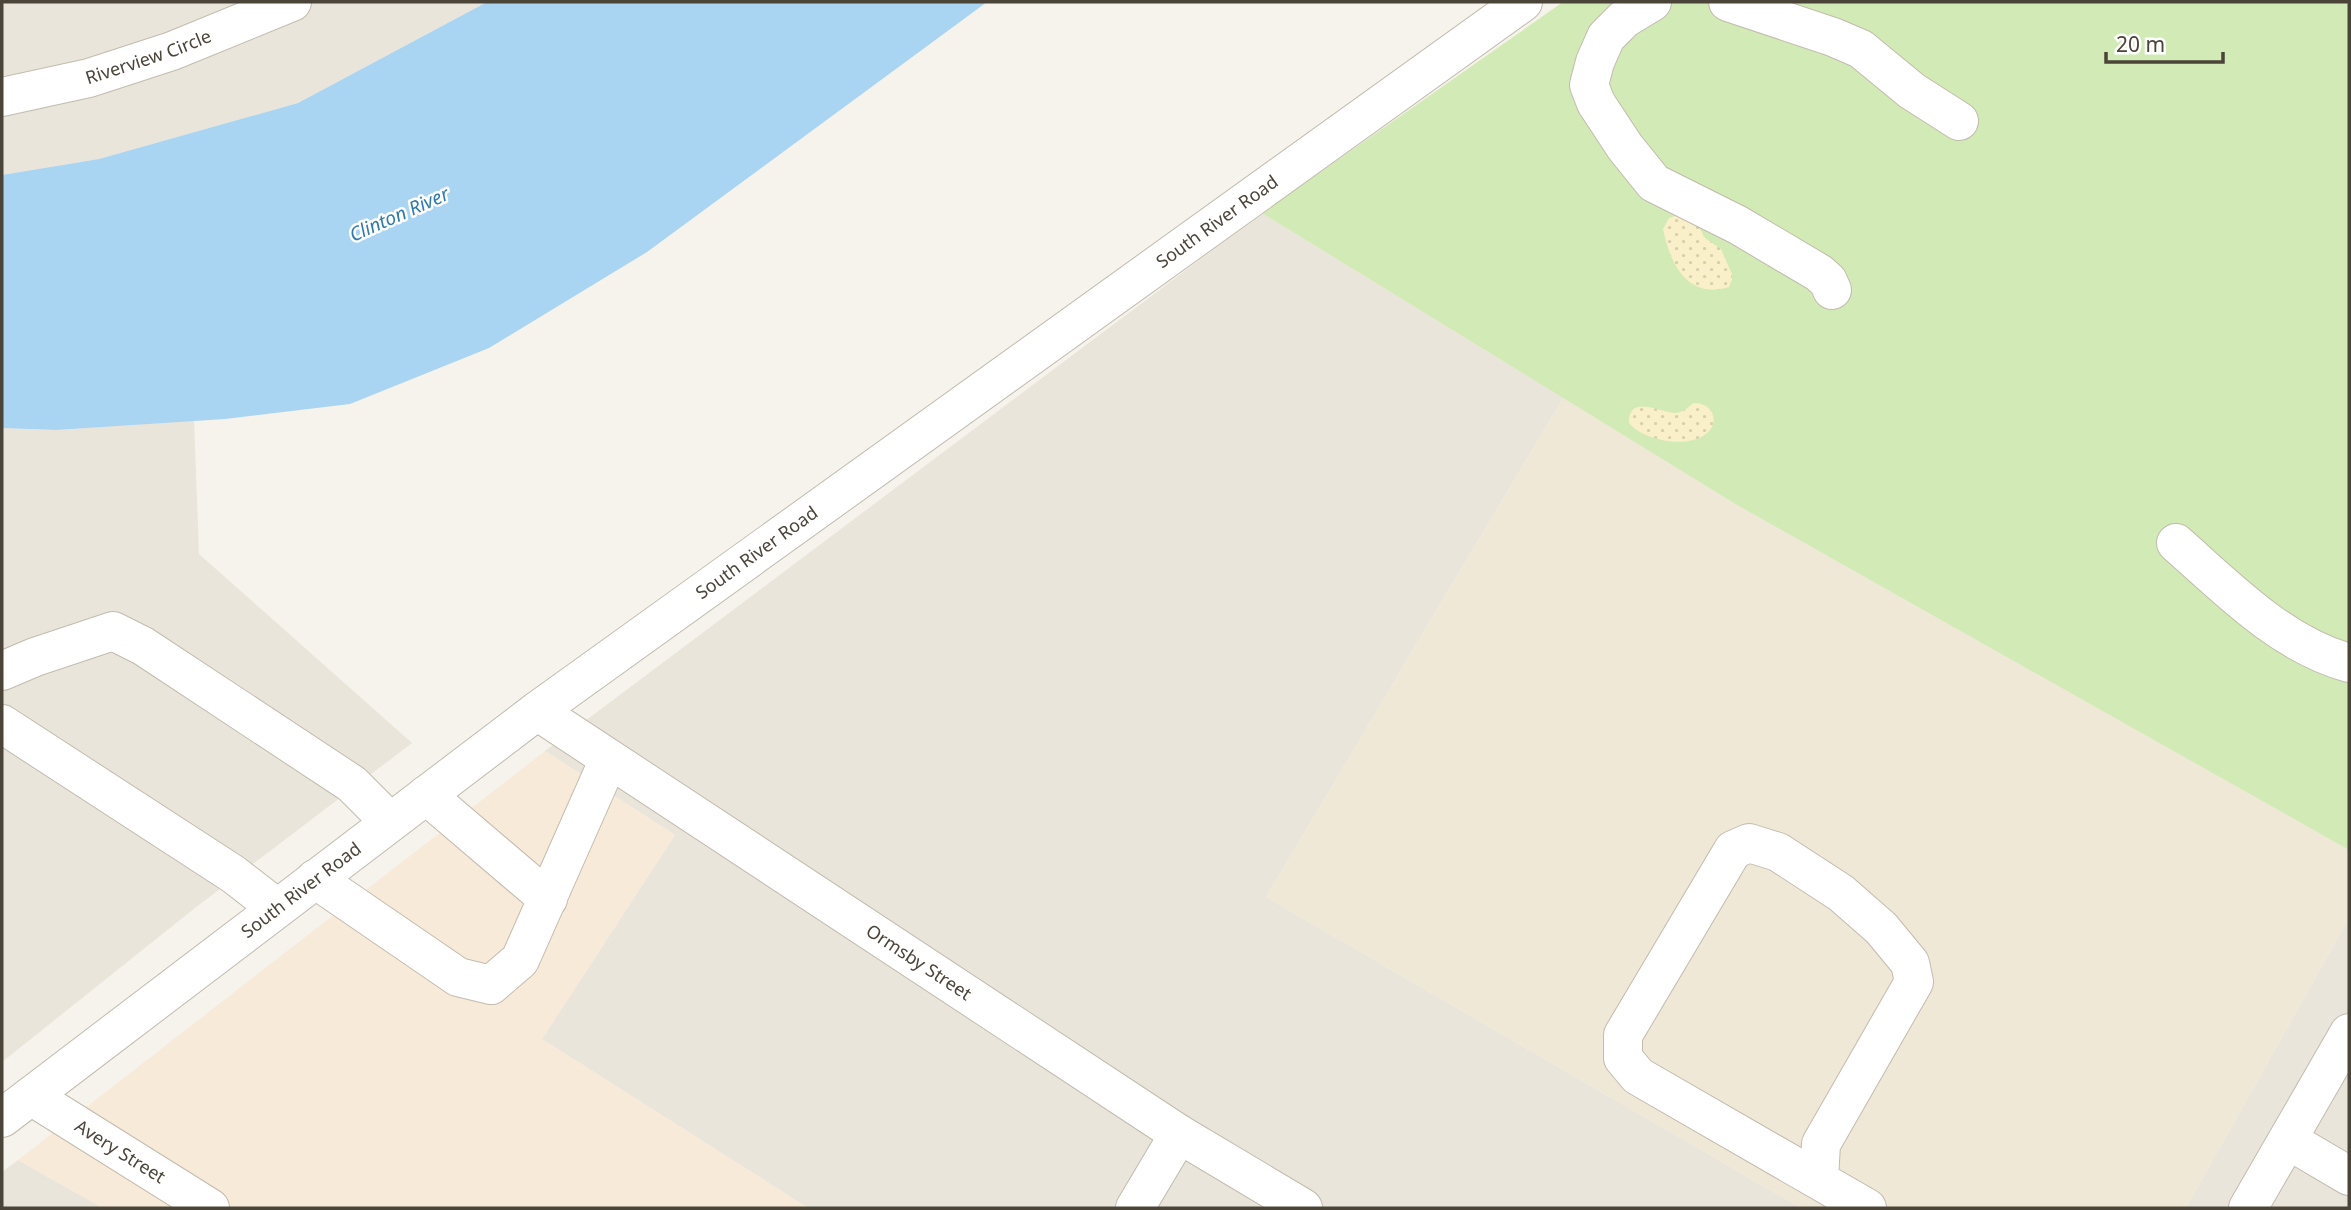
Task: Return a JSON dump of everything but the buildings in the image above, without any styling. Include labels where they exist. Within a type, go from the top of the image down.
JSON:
[{"type":"street","name":"Riverview Circle","points":[[2,97],[89,78],[160,55],[292,2]]},
{"type":"street","name":"South River Road","points":[[16,1107],[537,711],[1523,2]]},
{"type":"street","points":[[1652,2],[1624,19],[1606,37],[1589,85],[1596,103],[1625,147],[1654,183],[1738,225],[1819,274],[1828,281],[1832,290]]},
{"type":"street","points":[[1728,2],[1821,32],[1861,49],[1912,91],[1959,121]]},
{"type":"street","points":[[2176,543],[2252,610],[2293,639],[2328,657],[2349,663]]},
{"type":"street","points":[[2,671],[113,631],[143,646],[352,784],[390,822]]},
{"type":"street","name":"Ormsby Street","points":[[537,711],[1179,1134],[1303,1208]]},
{"type":"street","points":[[2,724],[233,874],[277,908]]},
{"type":"street","points":[[315,879],[458,977],[491,985],[520,960],[609,759]]},
{"type":"street","points":[[426,795],[548,899]]},
{"type":"street","points":[[1819,1180],[1821,1144],[1914,982],[1910,963],[1881,928],[1841,893],[1778,852],[1749,843],[1733,850],[1623,1035],[1623,1058],[1638,1076],[1867,1208]]},
{"type":"street","points":[[2248,1208],[2349,1033]]},
{"type":"street","name":"Avery Street","points":[[16,1107],[210,1208]]},
{"type":"street","points":[[1135,1208],[1179,1134]]},
{"type":"street","points":[[2288,1139],[2349,1176]]},
{"type":"shaded area","points":[[2,2],[487,2],[298,103],[99,159],[2,175]]},
{"type":"shaded area","points":[[1262,213],[1563,398],[1266,897],[1801,1208],[808,1208],[542,1039],[675,835],[545,751]]},
{"type":"shaded area","points":[[1563,398],[1737,505],[2349,850],[2349,918],[2186,1208],[1801,1208],[1266,897]]},
{"type":"shaded area","points":[[194,420],[199,554],[412,743],[195,908],[2,1062],[2,428],[56,430]]},
{"type":"shaded area","points":[[545,751],[675,835],[542,1039],[808,1208],[103,1208],[18,1160]]},
{"type":"shaded area","points":[[2349,918],[2349,1208],[2186,1208]]},
{"type":"shaded area","points":[[18,1160],[103,1208],[2,1208],[2,1172]]},
{"type":"green space","points":[[1563,2],[2349,2],[2349,850],[1737,505],[1262,213]]},
{"type":"sand","points":[[1679,215],[1698,225],[1705,238],[1721,249],[1732,274],[1729,287],[1714,290],[1702,288],[1683,276],[1676,266],[1663,229],[1669,218]]},
{"type":"sand","points":[[1693,403],[1706,406],[1714,420],[1709,431],[1695,440],[1675,442],[1654,438],[1629,423],[1630,414],[1639,407],[1677,413]]},
{"type":"water","name":"Clinton River","points":[[487,2],[987,2],[647,252],[489,348],[350,404],[225,419],[56,430],[2,428],[2,175],[99,159],[298,103]]}]
